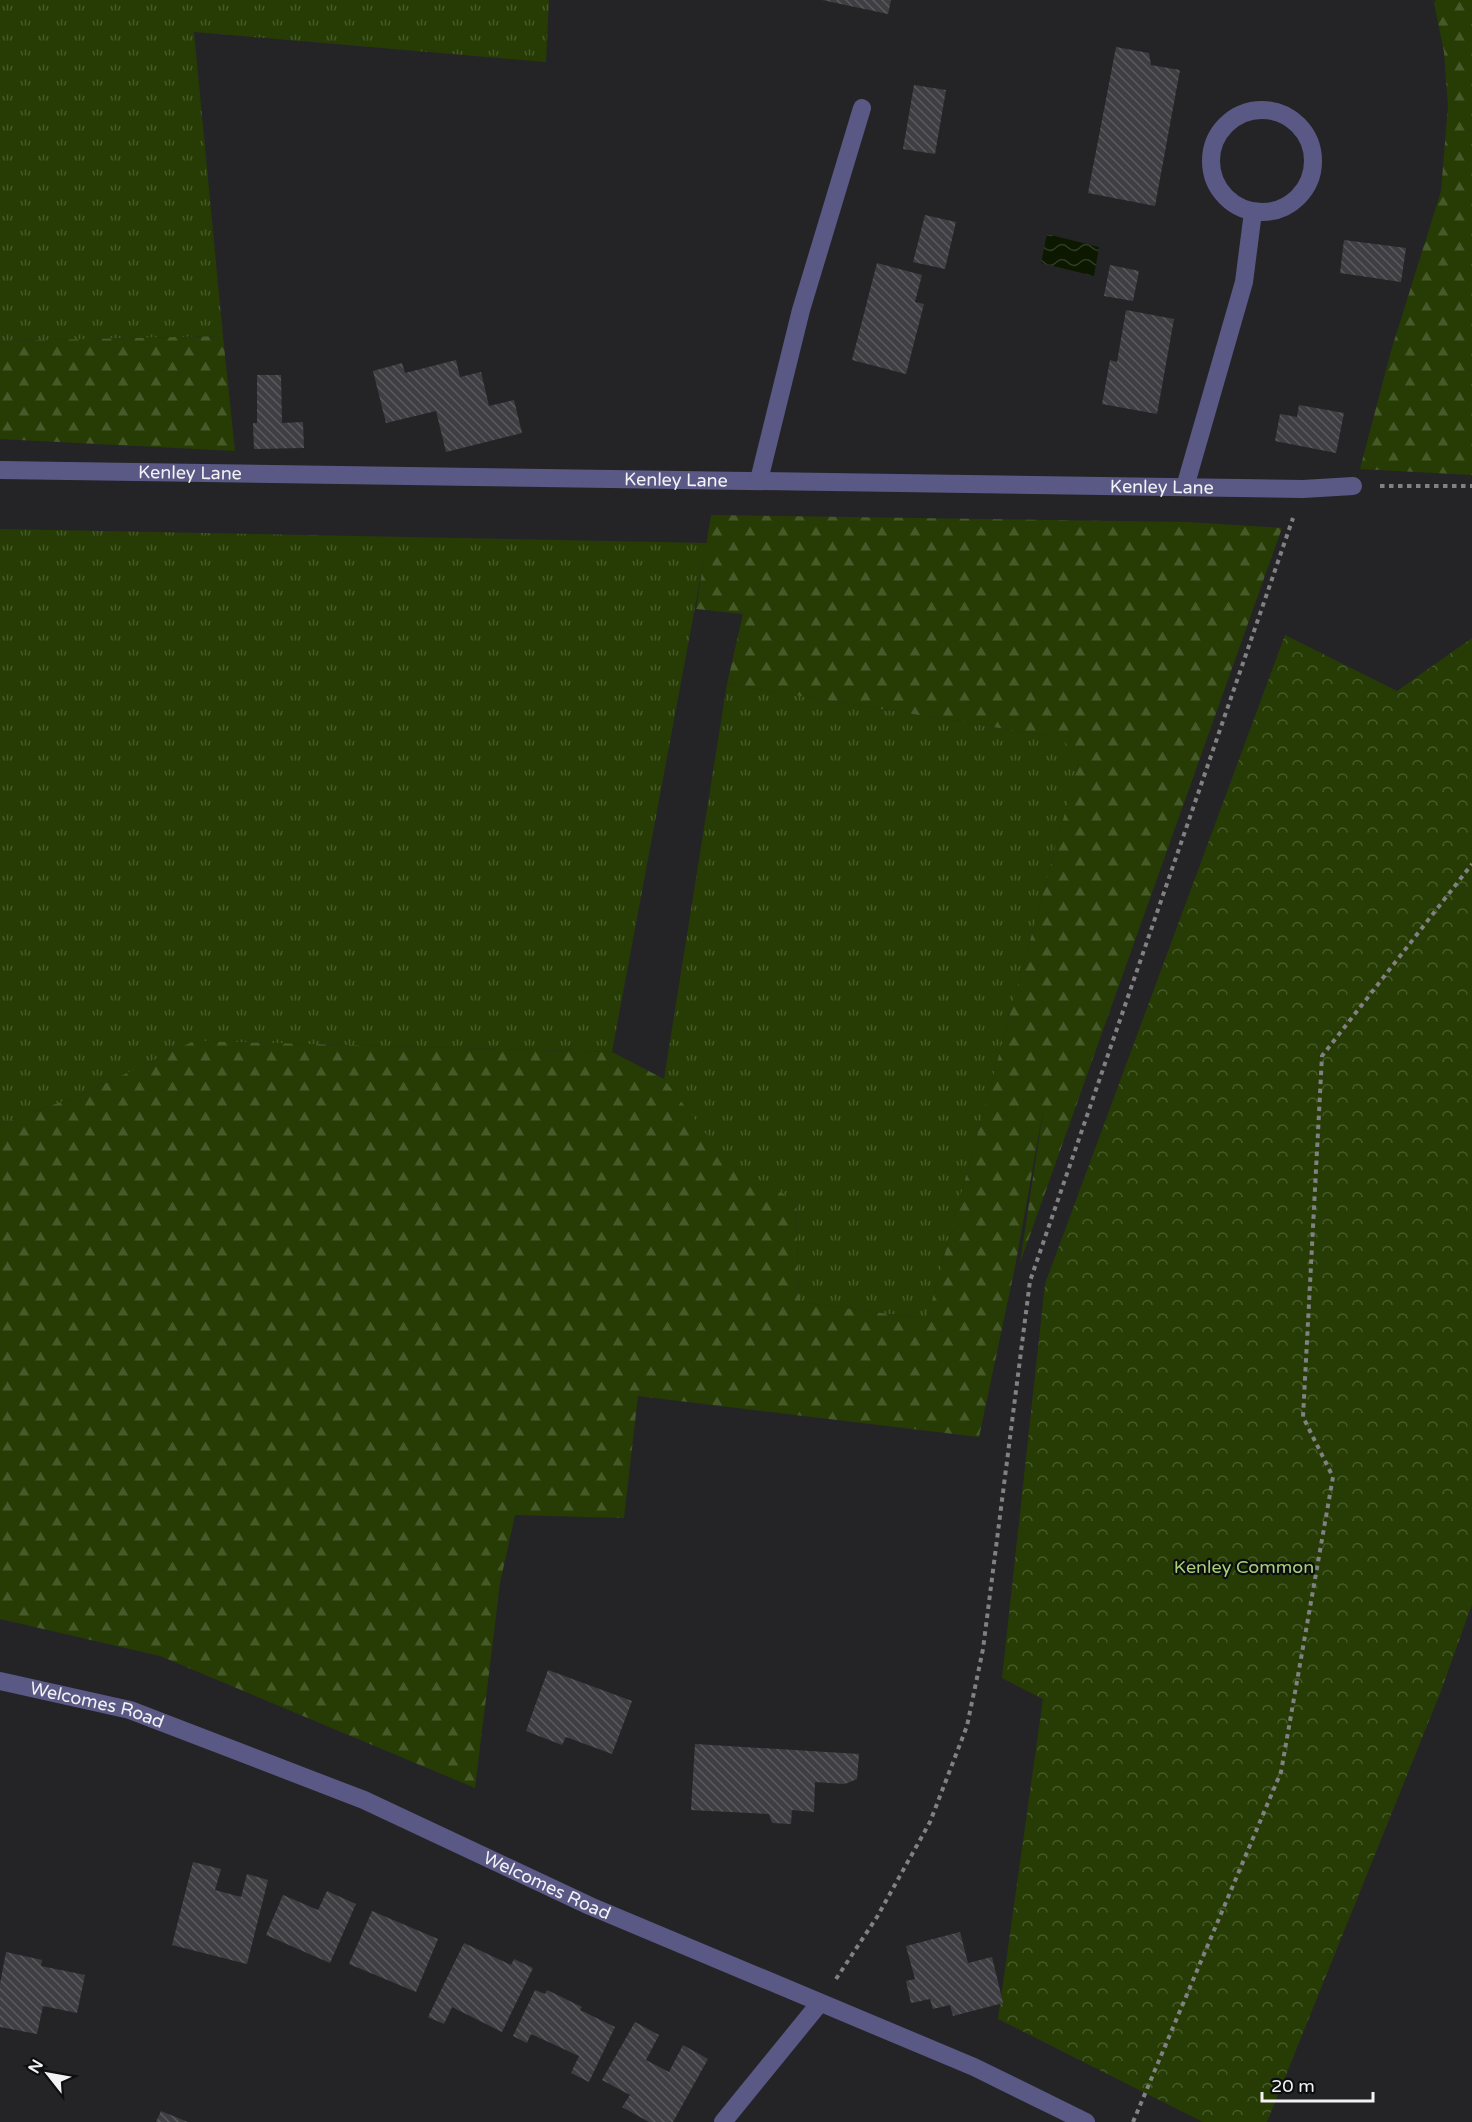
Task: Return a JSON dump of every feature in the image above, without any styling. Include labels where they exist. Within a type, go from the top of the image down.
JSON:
[{"type":"street","points":[[759,480],[801,310],[862,108]]},
{"type":"street","points":[[1271,110],[1287,116],[1301,128],[1310,143],[1313,161],[1310,178],[1301,194],[1288,205],[1271,212],[1253,212],[1226,197],[1216,184],[1211,169],[1211,153],[1216,138],[1225,125],[1238,116],[1253,111],[1271,110]]},
{"type":"street","points":[[1185,487],[1244,282],[1253,212]]},
{"type":"street","name":"Kenley Lane","points":[[0,470],[1303,489],[1353,486]]},
{"type":"street","name":"Welcomes Road","points":[[0,1681],[130,1710],[364,1800],[591,1906],[819,2004],[974,2067],[1086,2122]]},
{"type":"street","points":[[723,2122],[819,2004]]},
{"type":"path","points":[[1353,486],[1472,486]]},
{"type":"path","points":[[819,2004],[878,1917],[930,1822],[966,1726],[983,1650],[1030,1281],[1303,489]]},
{"type":"path","points":[[1133,2122],[1281,1772],[1286,1748],[1333,1478],[1303,1418],[1322,1056],[1472,864]]},
{"type":"green space","points":[[0,0],[549,0],[546,62],[194,32],[223,336],[0,341]]},
{"type":"green space","points":[[1436,0],[1472,0],[1472,475],[1360,469],[1391,351],[1441,191],[1448,106],[1444,52],[1434,3]]},
{"type":"green space","points":[[223,336],[235,451],[0,439],[0,341]]},
{"type":"green space","points":[[711,515],[1187,522],[1282,528],[1020,1263],[1044,1105],[1015,1267],[979,1437],[638,1396],[624,1518],[515,1515],[500,1583],[475,1788],[160,1656],[0,1619],[0,1124],[83,1094],[194,1041],[612,1052],[664,1079],[727,1162],[796,1201],[799,1302],[927,1319],[1079,761],[1062,738],[727,684],[743,614],[696,609]]},
{"type":"green space","points":[[0,529],[707,543],[612,1052],[194,1041],[83,1094],[0,1124]]},
{"type":"green space","name":"Kenley Common","points":[[1285,635],[1397,691],[1472,638],[1472,1604],[1441,1691],[1267,2122],[1203,2122],[998,2019],[1043,1699],[1002,1678],[1045,1284]]},
{"type":"green space","points":[[727,684],[1062,738],[1079,761],[927,1319],[799,1302],[796,1201],[727,1162],[664,1079]]},
{"type":"water","points":[[1047,234],[1099,247],[1094,276],[1041,263]]},
{"type":"building","points":[[822,0],[891,0],[888,14]]},
{"type":"building","points":[[1116,47],[1149,53],[1151,65],[1180,70],[1155,206],[1088,193]]},
{"type":"building","points":[[914,85],[946,90],[935,154],[903,149]]},
{"type":"building","points":[[925,215],[956,222],[945,269],[913,262]]},
{"type":"building","points":[[1344,240],[1406,248],[1401,282],[1340,273]]},
{"type":"building","points":[[877,263],[922,275],[915,302],[924,304],[906,374],[852,360]]},
{"type":"building","points":[[1110,265],[1139,271],[1133,301],[1104,296]]},
{"type":"building","points":[[1126,310],[1174,319],[1157,414],[1102,404],[1110,360],[1117,362]]},
{"type":"building","points":[[456,360],[460,377],[481,372],[489,406],[514,400],[522,433],[446,452],[436,411],[386,423],[373,371],[402,363],[405,373]]},
{"type":"building","points":[[257,375],[281,375],[282,423],[303,422],[304,448],[254,449],[253,423],[257,423]]},
{"type":"building","points":[[1299,405],[1344,413],[1336,453],[1275,441],[1280,414],[1297,417]]},
{"type":"building","points":[[548,1670],[632,1701],[612,1754],[566,1737],[562,1745],[526,1731]]},
{"type":"building","points":[[695,1744],[859,1754],[857,1779],[845,1784],[815,1782],[814,1812],[792,1810],[791,1824],[772,1823],[769,1814],[691,1810]]},
{"type":"building","points":[[193,1862],[221,1869],[215,1890],[241,1897],[247,1874],[268,1880],[247,1964],[172,1945]]},
{"type":"building","points":[[327,1891],[356,1904],[330,1963],[266,1935],[283,1895],[318,1910]]},
{"type":"building","points":[[372,1911],[438,1939],[416,1992],[349,1964]]},
{"type":"building","points":[[960,1932],[968,1963],[992,1957],[1003,2003],[953,2016],[950,2005],[933,2009],[930,1999],[911,2003],[906,1981],[915,1979],[906,1946]]},
{"type":"building","points":[[464,1943],[511,1965],[514,1959],[533,1968],[502,2032],[452,2007],[444,2024],[428,2017]]},
{"type":"building","points":[[6,1952],[42,1960],[41,1966],[85,1975],[77,2013],[43,2006],[37,2034],[0,2027],[0,1984]]},
{"type":"building","points":[[535,1990],[545,1994],[547,1990],[615,2027],[589,2082],[571,2073],[579,2056],[531,2034],[527,2043],[513,2036]]},
{"type":"building","points":[[635,2022],[659,2035],[646,2060],[669,2072],[683,2045],[708,2059],[673,2122],[649,2122],[622,2107],[630,2095],[602,2080]]},
{"type":"building","points":[[161,2111],[188,2122],[156,2122]]}]
